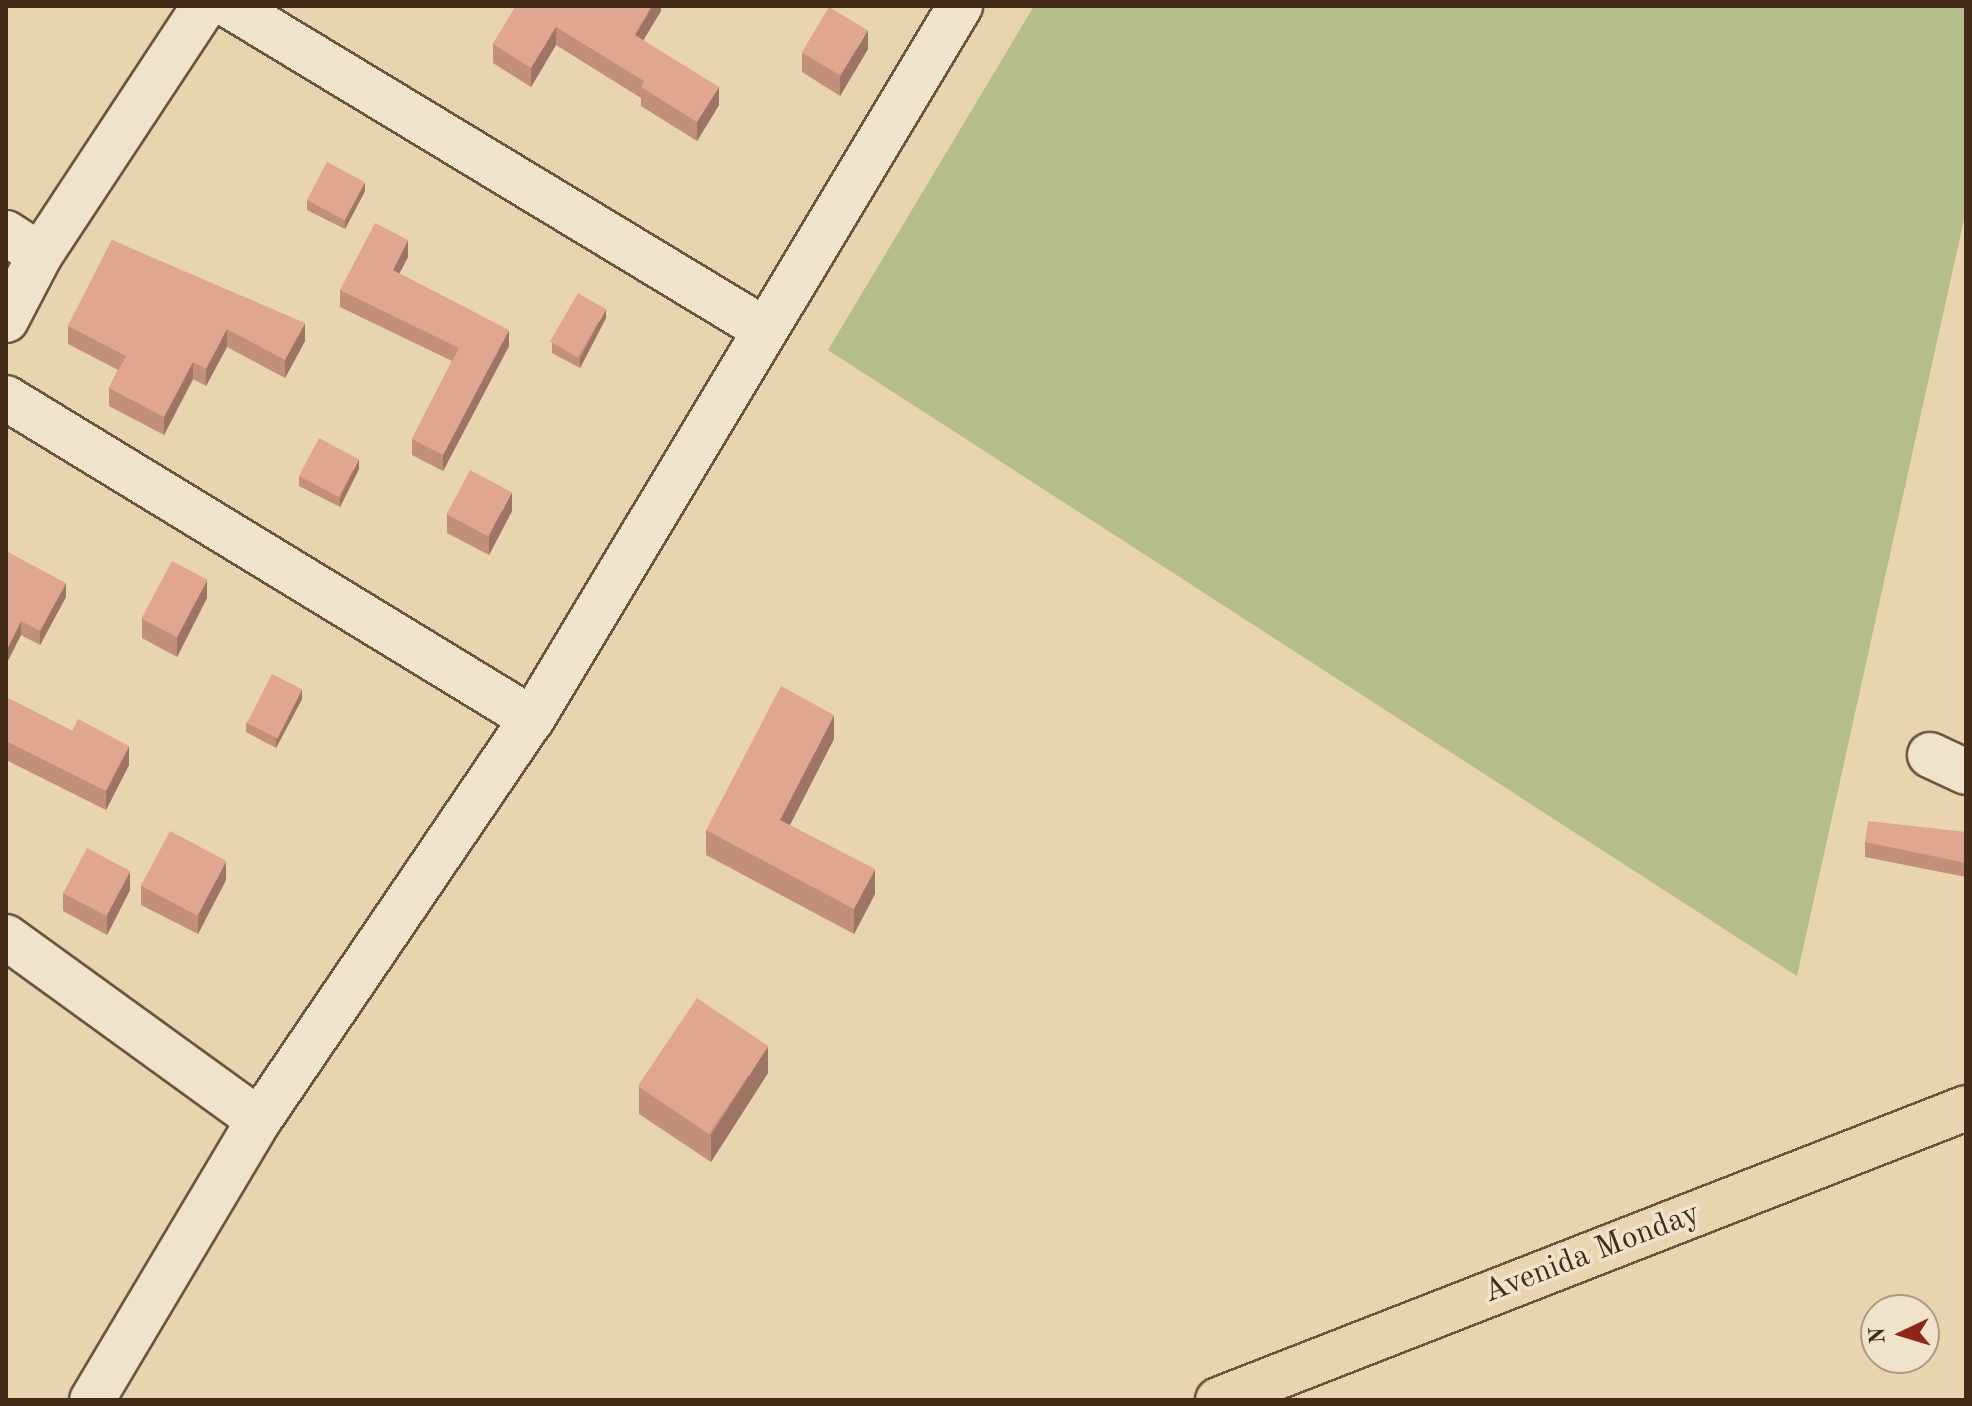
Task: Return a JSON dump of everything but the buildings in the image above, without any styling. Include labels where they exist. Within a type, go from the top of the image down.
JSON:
[{"type":"highway","name":"Avenida Monday","points":[[1218,1400],[1966,1108]]},
{"type":"street","points":[[6,320],[23,244],[204,6]]},
{"type":"street","points":[[230,6],[762,328]]},
{"type":"street","points":[[92,1400],[259,1120],[532,719],[762,328],[960,6]]},
{"type":"street","points":[[6,398],[532,719]]},
{"type":"street","points":[[6,937],[259,1120]]},
{"type":"green space","points":[[1034,6],[1966,6],[1966,210],[1797,976],[828,350]]}]
